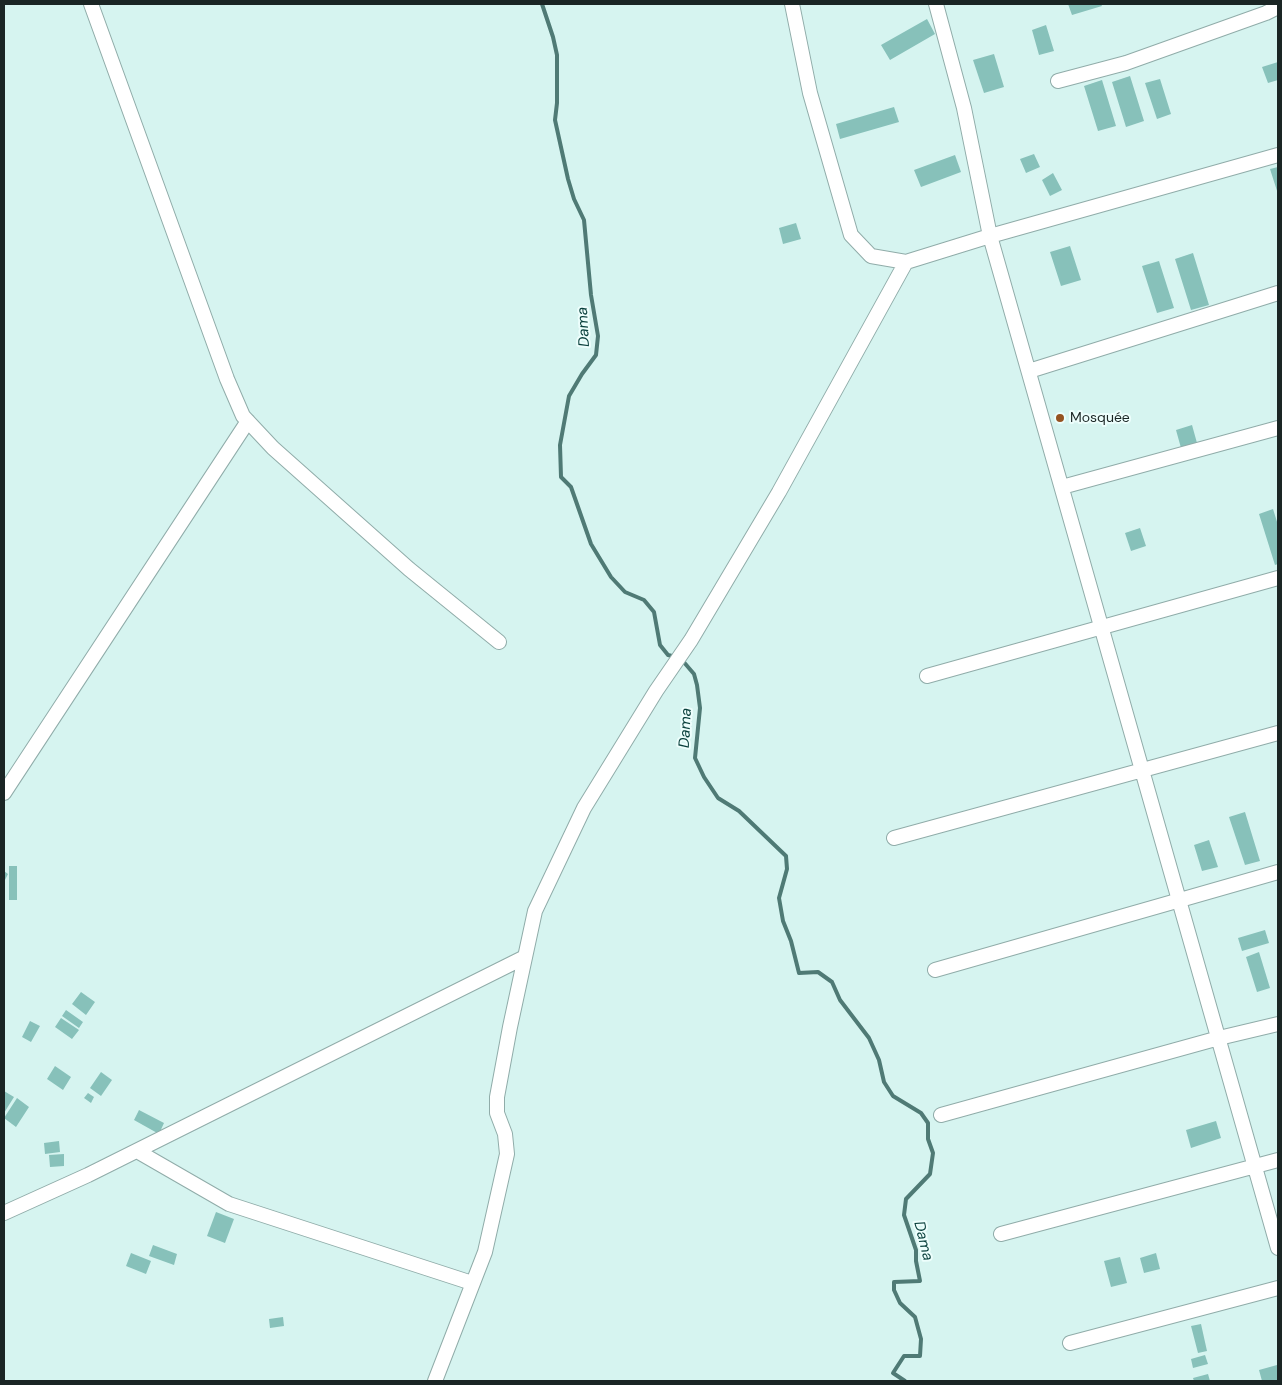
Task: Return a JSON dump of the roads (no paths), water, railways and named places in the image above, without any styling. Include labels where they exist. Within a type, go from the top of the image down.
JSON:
[{"type":"street","points":[[91,4],[227,379],[244,416],[272,448],[388,550],[498,642]]},
{"type":"street","points":[[792,4],[810,93],[851,235],[871,256],[906,262],[990,236],[1278,155]]},
{"type":"street","points":[[936,4],[964,108],[990,236],[1278,1248]]},
{"type":"street","points":[[1058,81],[1126,63],[1278,7]]},
{"type":"street","points":[[435,1381],[485,1252],[507,1154],[505,1134],[497,1113],[497,1097],[535,911],[584,808],[656,691],[691,640],[780,492],[906,262]]},
{"type":"street","points":[[1028,371],[1278,293]]},
{"type":"street","points":[[4,793],[248,421]]},
{"type":"street","points":[[1062,487],[1278,428]]},
{"type":"street","points":[[927,676],[1278,578]]},
{"type":"street","points":[[894,838],[1278,733]]},
{"type":"street","points":[[935,970],[1278,872]]},
{"type":"street","points":[[4,1213],[137,1151],[525,957]]},
{"type":"street","points":[[941,1115],[1219,1038],[1278,1024]]},
{"type":"street","points":[[137,1151],[229,1204],[472,1283]]},
{"type":"street","points":[[1001,1234],[1278,1160]]},
{"type":"street","points":[[1070,1343],[1278,1288]]},
{"type":"waterway","name":"Dama","points":[[542,4],[557,55],[555,120],[568,179],[574,199],[584,220],[591,295],[598,336],[596,355],[569,396],[560,445],[561,477],[571,487],[591,544],[611,577],[625,592],[644,600],[654,612],[660,645],[668,655],[676,657]]},
{"type":"waterway","name":"Dama","points":[[682,660],[694,674],[697,685],[700,708],[695,758],[704,777],[718,798],[739,811],[786,856],[787,869],[779,898],[783,921],[791,941],[799,973],[818,972],[832,982],[840,1000],[869,1038],[879,1060],[884,1082],[893,1096],[921,1113],[928,1123],[928,1139],[933,1153],[930,1174],[906,1199],[904,1215],[916,1250],[920,1281],[894,1282],[894,1290],[900,1303],[915,1317],[921,1339],[920,1356],[904,1356],[893,1373],[905,1381]]},
{"type":"place","name":"Mosquée","points":[[1060,418]]}]
